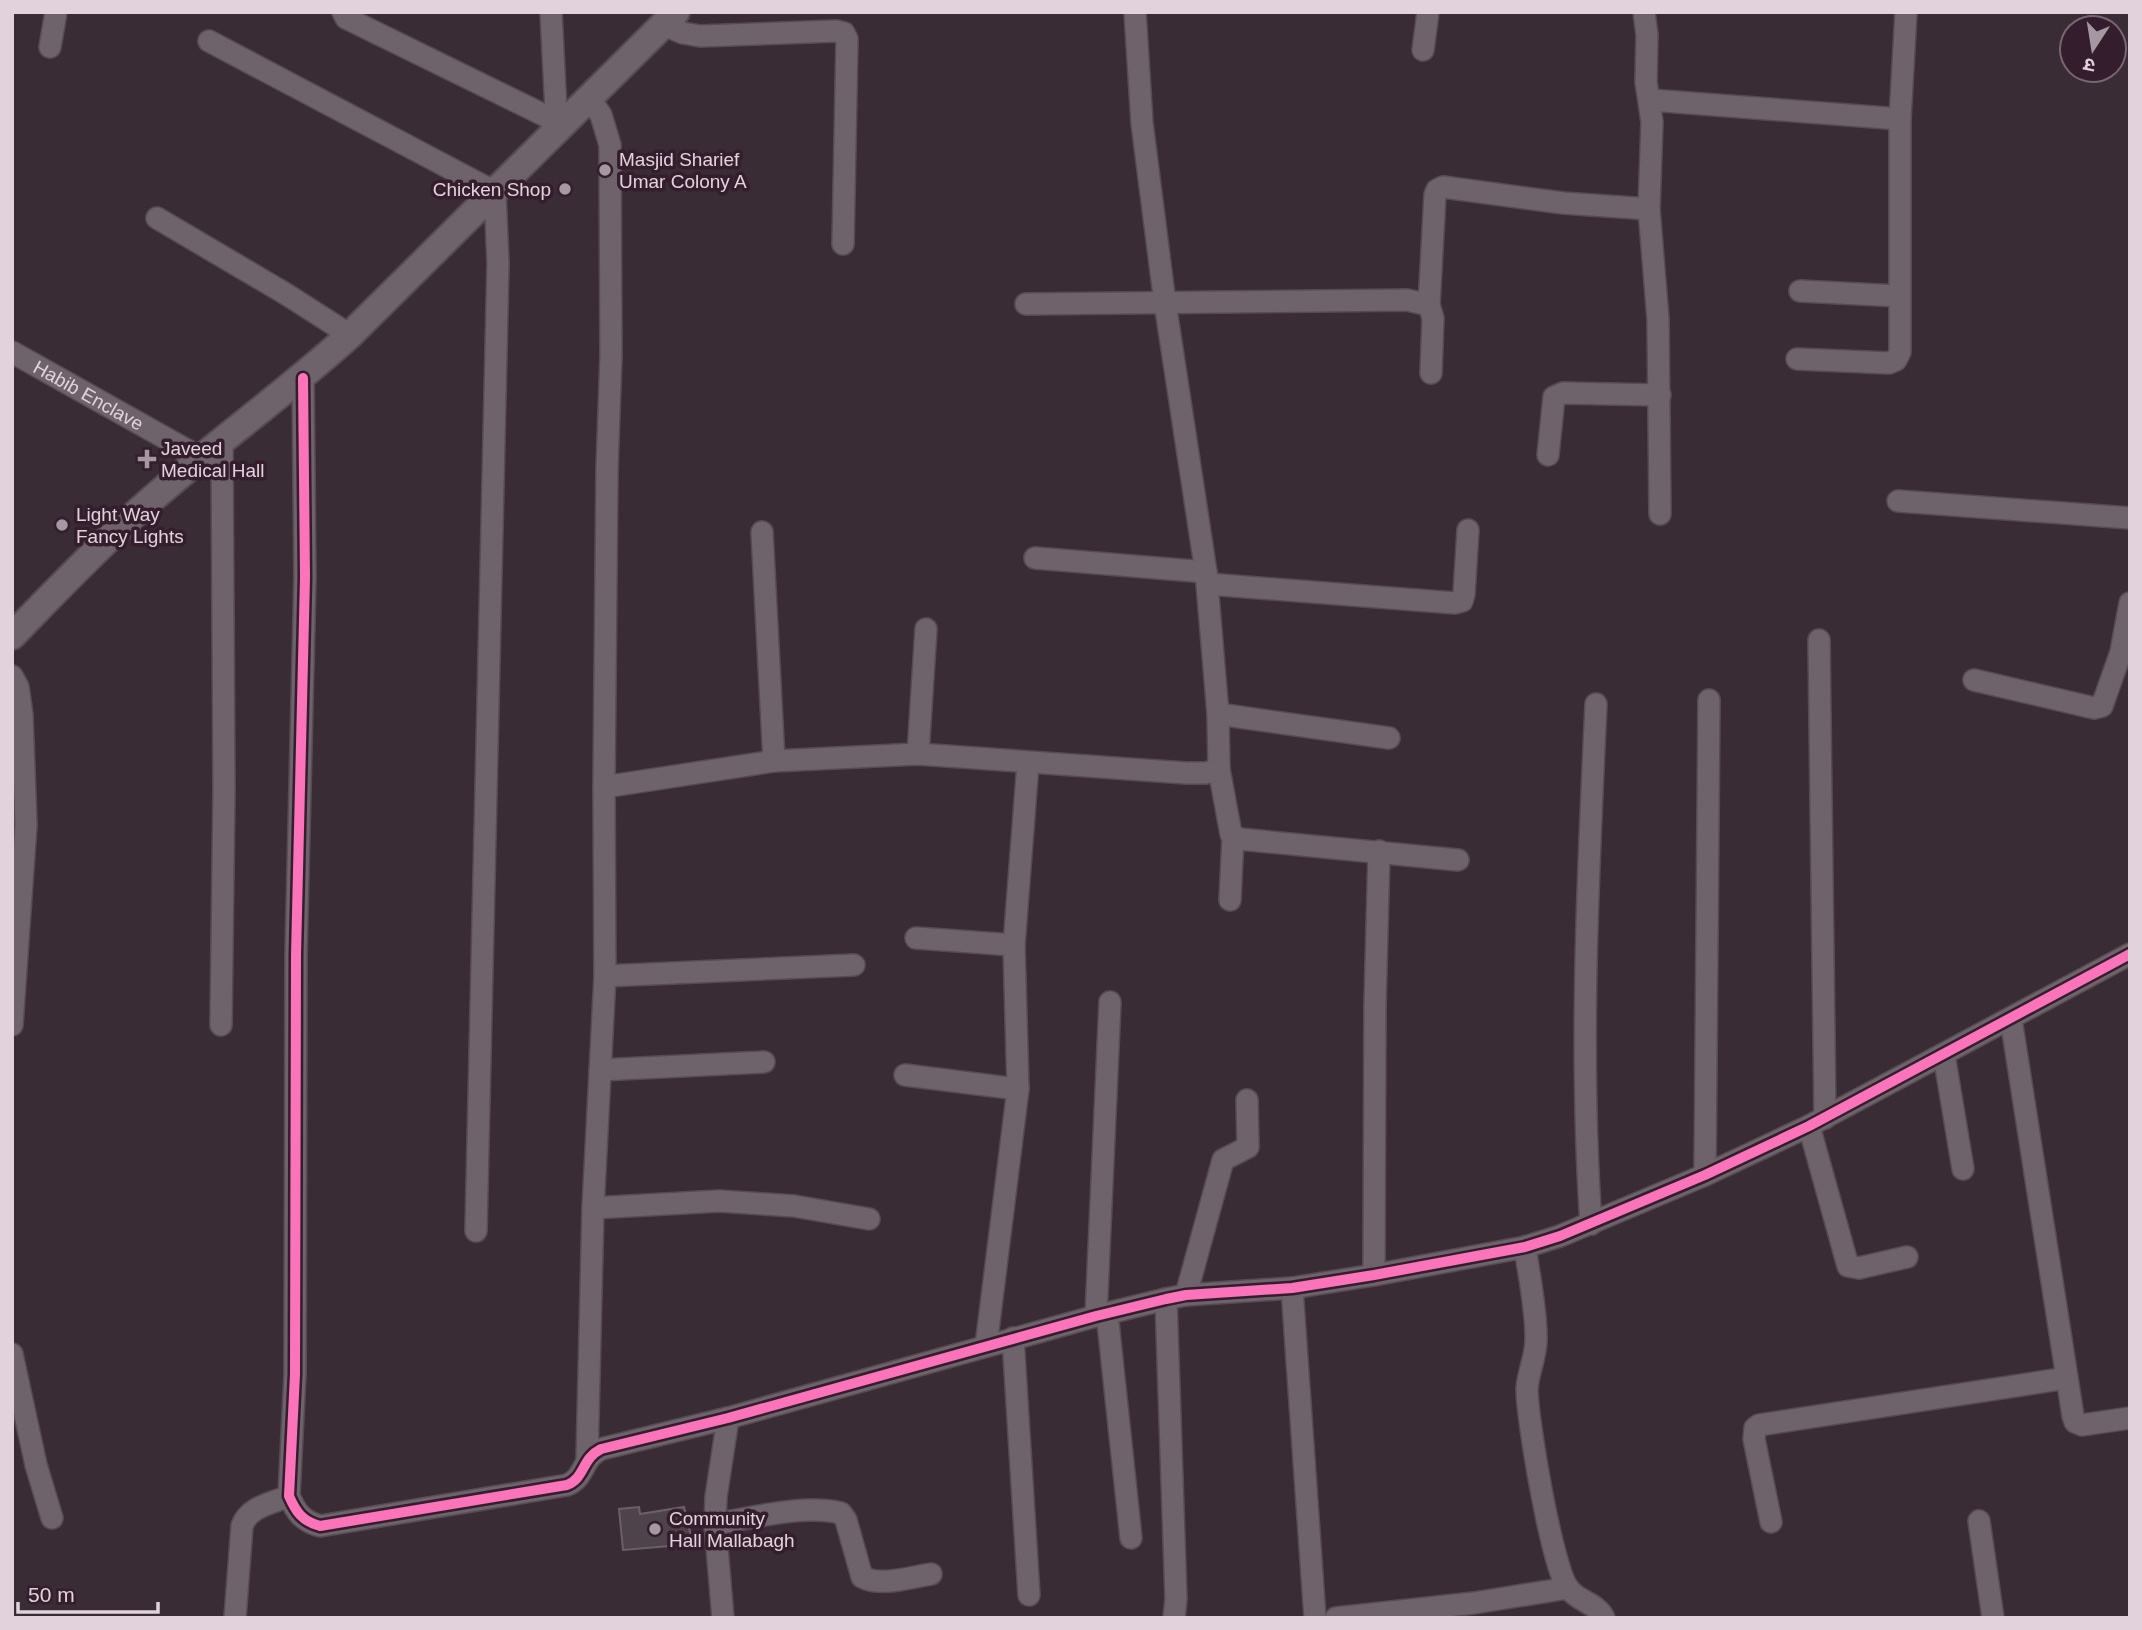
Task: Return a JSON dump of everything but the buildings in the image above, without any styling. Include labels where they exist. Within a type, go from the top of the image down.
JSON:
[{"type":"street","points":[[50,47],[56,12]]},
{"type":"street","points":[[343,12],[346,18],[556,126]]},
{"type":"street","points":[[551,12],[556,126]]},
{"type":"street","points":[[1135,12],[1142,123],[1165,303],[1207,578],[1218,714],[1219,769],[1233,837],[1230,900]]},
{"type":"street","points":[[1423,50],[1428,12]]},
{"type":"street","points":[[1644,12],[1647,35],[1645,70],[1653,122],[1648,209],[1658,319],[1660,513]]},
{"type":"street","points":[[1797,359],[1889,363],[1896,360],[1899,352],[1900,120],[1906,12]]},
{"type":"street","points":[[12,636],[134,516],[303,378],[350,335],[495,192],[556,126],[590,99],[670,18],[683,33],[700,36],[836,31],[844,33],[847,38],[843,244]]},
{"type":"street","points":[[209,41],[495,192]]},
{"type":"street","points":[[303,378],[305,577],[296,955],[295,1374],[289,1496],[296,1513],[309,1523],[320,1525],[567,1485],[575,1482],[587,1459],[593,1208],[605,976],[607,469],[611,355],[610,145],[601,115],[590,99]]},
{"type":"street","points":[[1650,100],[1900,120]]},
{"type":"street","points":[[1431,373],[1433,318],[1429,305],[1437,190],[1444,187],[1563,203],[1648,209]]},
{"type":"street","points":[[476,1231],[498,263],[495,192]]},
{"type":"street","points":[[157,218],[350,335]]},
{"type":"street","points":[[1800,291],[1899,296]]},
{"type":"street","points":[[1026,304],[1407,300],[1429,305]]},
{"type":"street","name":"Habib Enclave","points":[[12,352],[211,451]]},
{"type":"street","points":[[1548,455],[1553,397],[1563,393],[1660,395]]},
{"type":"street","points":[[211,451],[224,790],[221,1025]]},
{"type":"street","points":[[1898,501],[2130,518]]},
{"type":"street","points":[[1035,558],[1455,603],[1462,601],[1464,594],[1468,530]]},
{"type":"street","points":[[762,532],[774,761]]},
{"type":"street","points":[[1973,680],[2094,708],[2102,706],[2121,652],[2130,603]]},
{"type":"street","points":[[918,754],[926,629]]},
{"type":"street","points":[[1819,640],[1817,1122],[1848,1266],[1858,1268],[1907,1258]]},
{"type":"street","points":[[12,676],[18,687],[22,715],[26,825],[12,1025]]},
{"type":"street","points":[[1705,1175],[1709,700]]},
{"type":"street","points":[[1591,1224],[1587,1161],[1585,982],[1596,704]]},
{"type":"street","points":[[1218,714],[1390,738]]},
{"type":"street","points":[[604,787],[774,761],[918,754],[1186,773],[1206,773],[1219,769]]},
{"type":"street","points":[[986,1346],[1018,1088],[1014,945],[1028,763]]},
{"type":"street","points":[[1233,837],[1458,860]]},
{"type":"street","points":[[1374,1275],[1380,851]]},
{"type":"street","points":[[916,939],[1014,945]]},
{"type":"street","points":[[587,1459],[601,1448],[728,1418],[1013,1338],[1176,1297],[1292,1288],[1525,1247],[1591,1224],[1705,1175],[1817,1122],[2130,956]]},
{"type":"street","points":[[605,976],[854,965]]},
{"type":"street","points":[[1110,1002],[1102,1314],[1131,1538]]},
{"type":"street","points":[[2011,1019],[2075,1422],[2082,1425],[2130,1418]]},
{"type":"street","points":[[1944,1055],[1963,1169]]},
{"type":"street","points":[[600,1070],[764,1062]]},
{"type":"street","points":[[905,1075],[1018,1088]]},
{"type":"street","points":[[1174,1618],[1176,1297],[1223,1160],[1248,1147],[1247,1100]]},
{"type":"street","points":[[593,1208],[719,1201],[818,1209],[869,1219]]},
{"type":"street","points":[[1525,1247],[1536,1336],[1529,1371],[1528,1406],[1552,1537],[1568,1588],[1582,1600],[1601,1610],[1604,1618]]},
{"type":"street","points":[[1292,1288],[1315,1618]]},
{"type":"street","points":[[1013,1338],[1029,1595]]},
{"type":"street","points":[[12,1354],[36,1465],[52,1518]]},
{"type":"street","points":[[1771,1522],[1754,1439],[1755,1428],[1759,1425],[2067,1378]]},
{"type":"street","points":[[723,1618],[715,1524],[716,1497],[728,1418]]},
{"type":"street","points":[[235,1618],[245,1517],[252,1510],[289,1496]]},
{"type":"street","points":[[715,1524],[806,1510],[829,1510],[841,1513],[846,1520],[862,1577],[869,1581],[931,1574]]},
{"type":"street","points":[[1979,1521],[1993,1618]]},
{"type":"street","points":[[1336,1618],[1475,1610],[1568,1588]]},
{"type":"cycle path","points":[[303,378],[305,577],[296,955],[295,1374],[289,1496],[300,1515],[320,1526],[567,1485],[578,1477],[590,1458],[601,1449],[728,1418],[1166,1299],[1186,1295],[1292,1288],[1374,1275],[1525,1247],[1560,1236],[1705,1175],[1809,1126],[2130,954]]},
{"type":"place","name":"Masjid Sharief Umar Colony A","points":[[605,170]]},
{"type":"place","name":"Chicken Shop","points":[[565,189]]},
{"type":"place","name":"Javeed Medical Hall","points":[[147,459]]},
{"type":"place","name":"Light Way Fancy Lights","points":[[62,525]]},
{"type":"place","name":"Community Hall Mallabagh","points":[[655,1529]]}]
